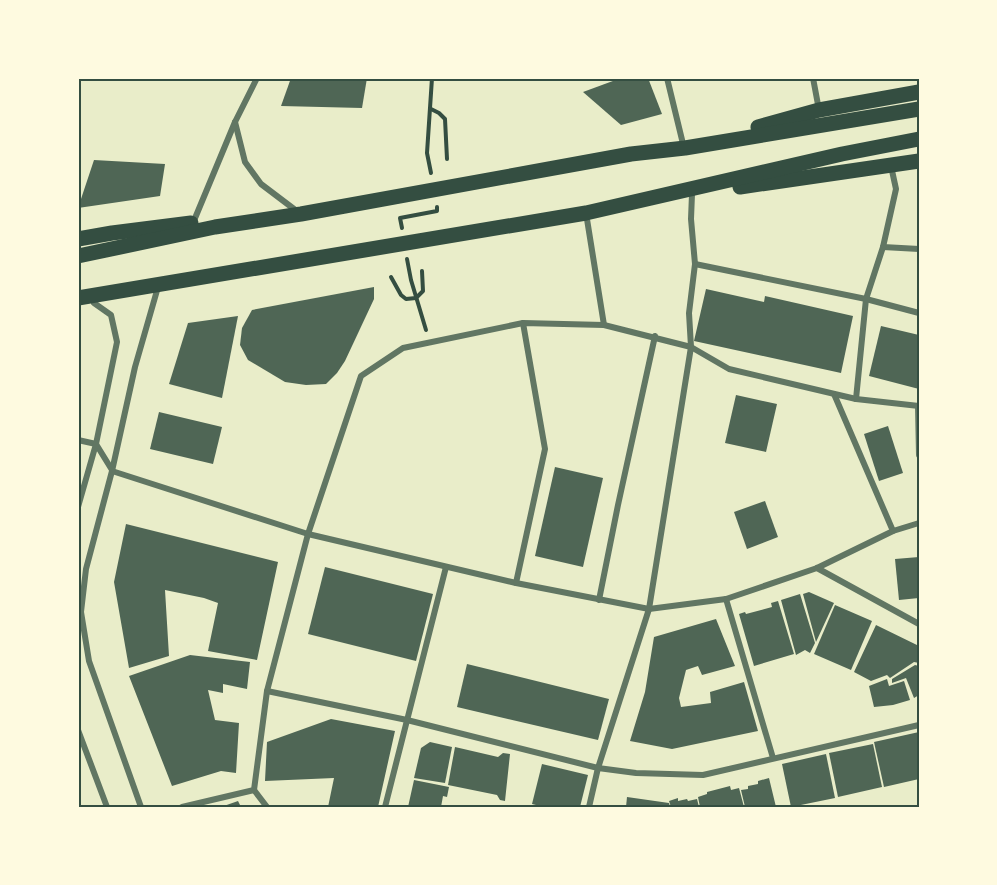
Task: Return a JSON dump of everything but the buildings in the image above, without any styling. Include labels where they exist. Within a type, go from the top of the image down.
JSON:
[{"type":"main road","points":[[684,148],[819,110],[919,92]]},
{"type":"main road","points":[[78,256],[215,227],[301,214],[631,154],[684,148],[919,109]]},
{"type":"main road","points":[[78,298],[586,213],[842,154],[919,139]]},
{"type":"main road","points":[[671,194],[692,194],[919,161]]},
{"type":"main road","points":[[78,239],[194,223],[215,227]]},
{"type":"main road","points":[[78,306],[94,303],[112,293]]},
{"type":"street","points":[[194,223],[235,122],[257,78]]},
{"type":"street","points":[[667,78],[684,148]]},
{"type":"street","points":[[813,78],[819,110]]},
{"type":"street","points":[[235,122],[245,162],[261,184],[301,214]]},
{"type":"street","points":[[856,399],[866,299],[883,247],[896,189],[891,165]]},
{"type":"street","points":[[589,807],[598,768],[649,609],[691,347],[689,313],[695,264],[691,219],[692,194]]},
{"type":"street","points":[[586,213],[604,325]]},
{"type":"street","points":[[883,247],[919,249]]},
{"type":"street","points":[[695,264],[866,299],[919,313]]},
{"type":"street","points":[[141,807],[89,661],[81,612],[86,569],[112,471],[135,367],[159,285]]},
{"type":"street","points":[[78,507],[96,444],[117,342],[111,315],[94,303]]},
{"type":"street","points":[[516,583],[545,449],[523,323]]},
{"type":"street","points":[[267,807],[254,790],[267,692],[308,534],[361,376],[403,348],[523,323],[604,325],[655,336],[691,347],[729,369],[856,399],[919,406],[919,455]]},
{"type":"street","points":[[599,600],[655,336]]},
{"type":"street","points":[[834,394],[893,531]]},
{"type":"street","points":[[78,440],[96,444],[112,471],[308,534],[516,583],[649,609],[726,599],[817,568],[893,531],[919,523]]},
{"type":"street","points":[[385,807],[446,567]]},
{"type":"street","points":[[817,568],[919,624]]},
{"type":"street","points":[[726,599],[773,758]]},
{"type":"street","points":[[267,692],[407,720],[598,768],[636,773],[703,775],[919,725]]},
{"type":"street","points":[[78,730],[107,807]]},
{"type":"street","points":[[182,807],[254,790]]},
{"type":"path","points":[[431,176],[427,153],[432,78]]},
{"type":"path","points":[[431,109],[445,119],[447,159]]},
{"type":"path","points":[[404,239],[400,218],[437,211],[435,200]]},
{"type":"path","points":[[405,249],[411,280],[430,342]]},
{"type":"path","points":[[392,277],[400,295],[406,299],[416,298],[423,291],[422,272]]}]
